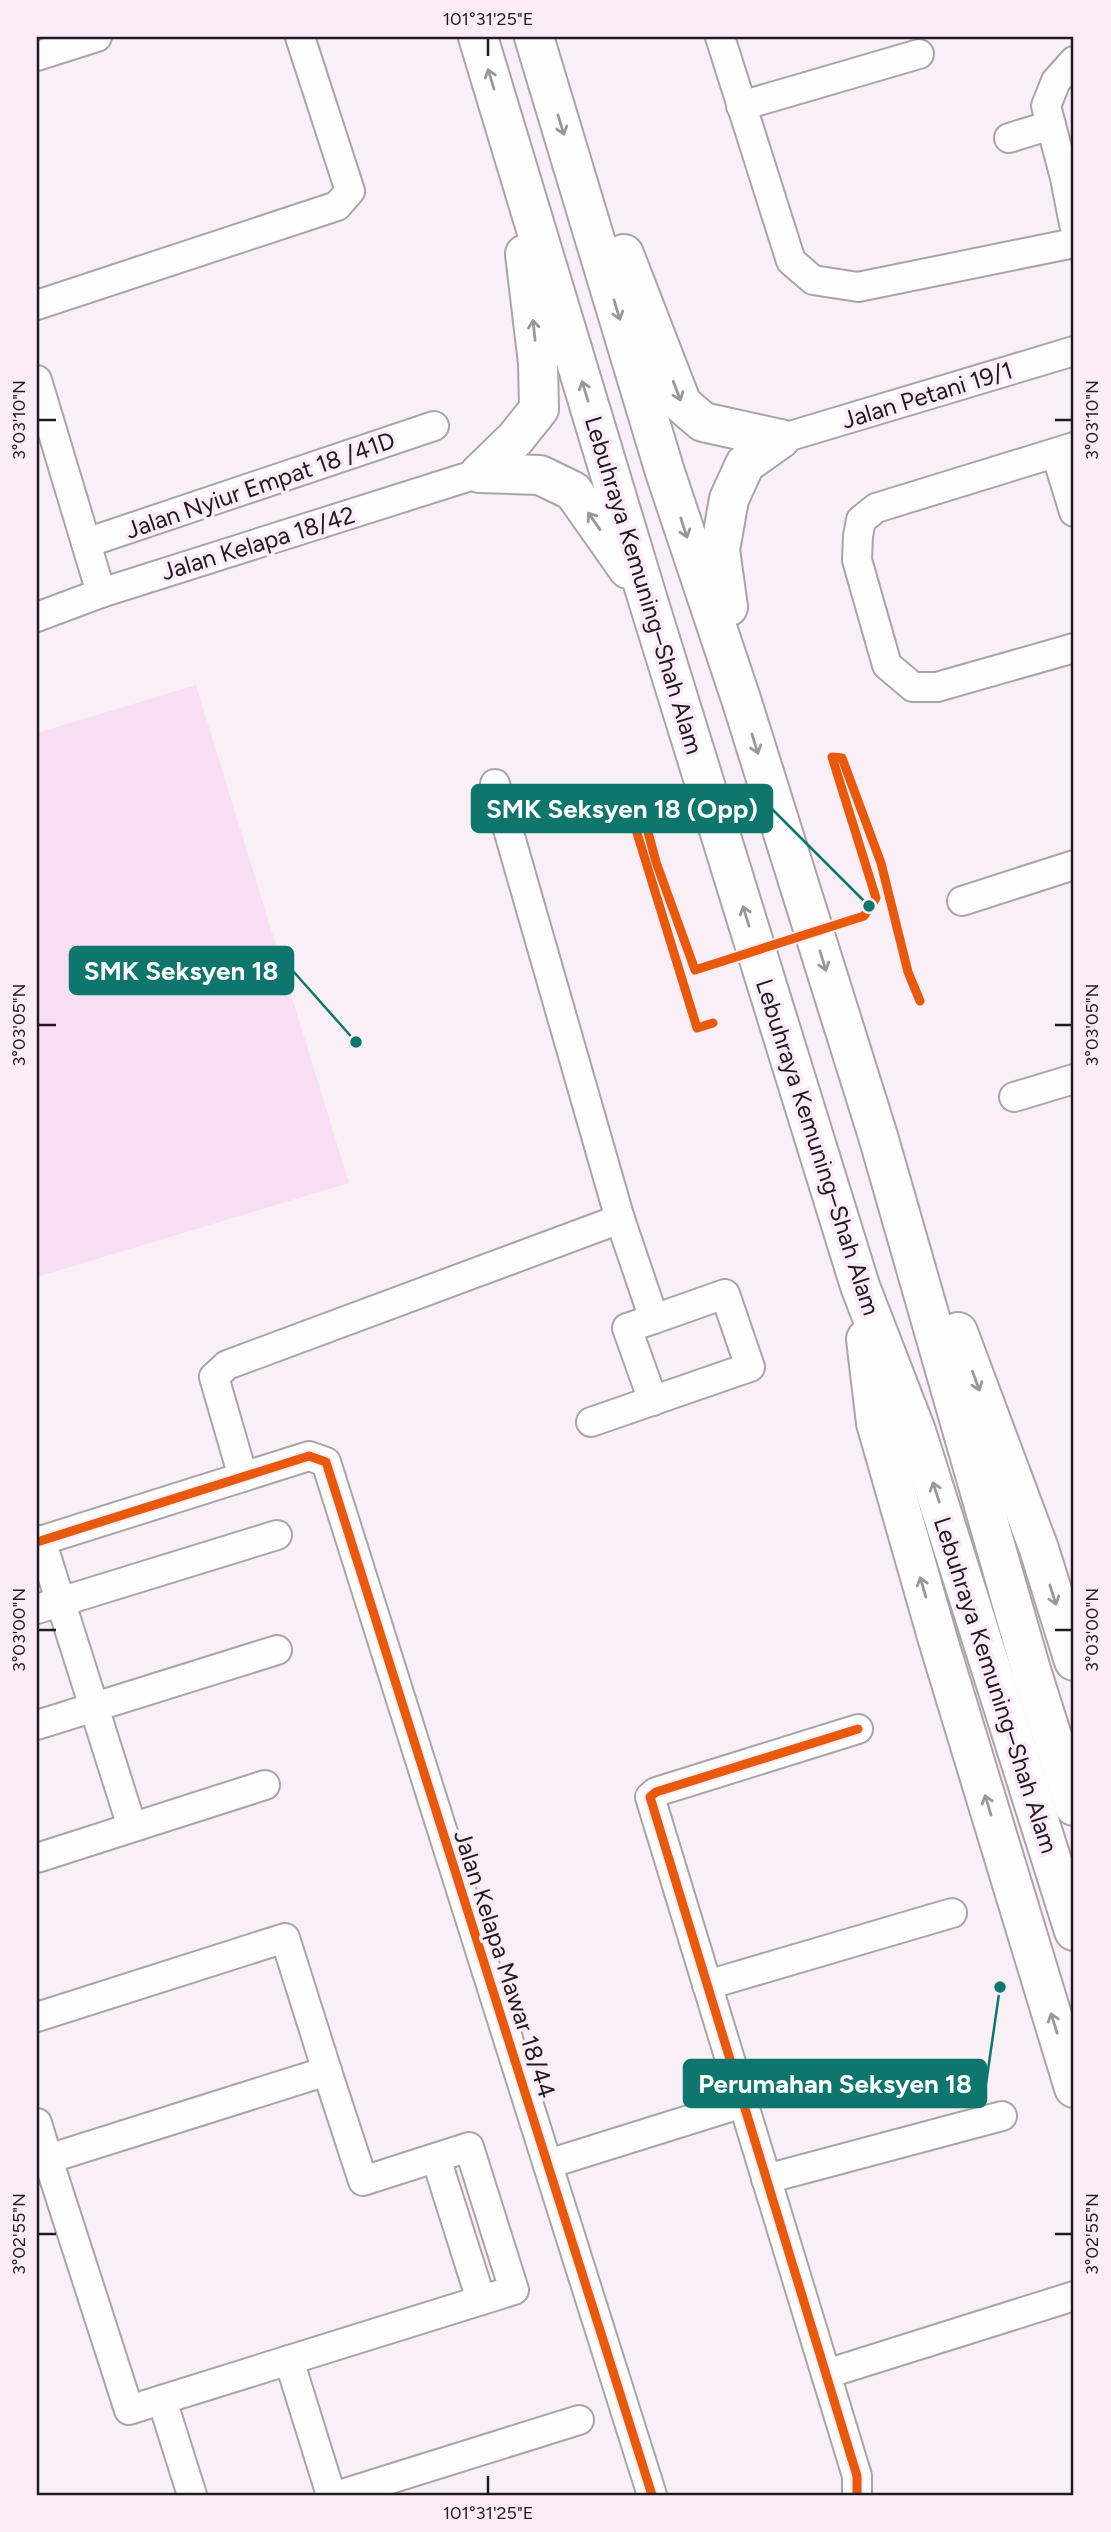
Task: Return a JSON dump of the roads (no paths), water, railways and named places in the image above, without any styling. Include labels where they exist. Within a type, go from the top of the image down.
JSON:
[{"type":"highway","name":"Lebuhraya Kemuning–Shah Alam","points":[[478,37],[647,597],[860,1286],[916,1431],[1074,1931]]},
{"type":"highway","name":"Lebuhraya Kemuning–Shah Alam","points":[[534,37],[665,472],[741,699],[878,1136],[1031,1670],[1074,1806]]},
{"type":"highway","points":[[480,473],[515,439],[539,409],[538,363],[528,274],[507,130]]},
{"type":"highway","points":[[576,175],[615,232],[682,404],[703,422],[780,439]]},
{"type":"highway","points":[[741,699],[720,550],[729,499],[746,464],[780,439]]},
{"type":"highway","points":[[480,473],[540,475],[573,491],[647,597]]},
{"type":"highway","points":[[878,1136],[970,1362],[1039,1549],[1074,1661]]},
{"type":"highway","points":[[860,1286],[876,1423],[942,1653],[1074,2088]]},
{"type":"street","points":[[37,56],[97,37]]},
{"type":"street","points":[[37,304],[337,206],[350,191],[300,37]]},
{"type":"street","points":[[720,37],[790,261],[813,280],[858,287],[1074,243]]},
{"type":"street","points":[[741,106],[919,54]]},
{"type":"street","points":[[1074,61],[1056,80],[1046,106],[1070,176],[1074,224]]},
{"type":"street","points":[[1009,138],[1051,125]]},
{"type":"street","name":"Jalan Petani 19/1","points":[[780,439],[1074,351]]},
{"type":"street","points":[[37,380],[102,593]]},
{"type":"street","name":"Jalan Nyiur Empat 18 /41D","points":[[86,543],[434,426]]},
{"type":"street","points":[[1074,512],[1065,450],[876,508],[861,520],[857,560],[887,665],[913,687],[937,687],[1074,648]]},
{"type":"street","name":"Jalan Kelapa 18/42","points":[[37,617],[102,593],[480,473]]},
{"type":"street","points":[[495,784],[620,1219],[654,1319]]},
{"type":"street","points":[[962,901],[1074,865]]},
{"type":"street","points":[[1014,1097],[1074,1079]]},
{"type":"street","points":[[132,1827],[94,1707],[49,1605],[39,1541],[243,1477],[214,1377],[227,1365],[620,1219]]},
{"type":"street","points":[[591,1422],[653,1401],[750,1367],[725,1294],[627,1328],[653,1401]]},
{"type":"street","name":"Jalan Kelapa Mawar 18/44","points":[[243,1477],[309,1456],[327,1462],[652,2495]]},
{"type":"street","points":[[49,1605],[277,1535]]},
{"type":"street","points":[[37,1725],[277,1650]]},
{"type":"street","points":[[857,2495],[857,2476],[650,1797],[656,1792],[858,1729]]},
{"type":"street","points":[[37,1858],[265,1786]]},
{"type":"street","points":[[707,1985],[952,1913]]},
{"type":"street","points":[[37,2017],[285,1938],[363,2181],[469,2147],[514,2290],[129,2410],[37,2123]]},
{"type":"street","points":[[48,2159],[327,2071]]},
{"type":"street","points":[[548,2164],[743,2103]]},
{"type":"street","points":[[766,2179],[1002,2116]]},
{"type":"street","points":[[436,2158],[481,2300]]},
{"type":"street","points":[[826,2374],[1074,2296]]},
{"type":"street","points":[[289,2360],[331,2495]]},
{"type":"street","points":[[162,2400],[192,2495]]},
{"type":"street","points":[[340,2495],[579,2420]]},
{"type":"place","name":"SMK Seksyen 18 (Opp)","points":[[869,906]]},
{"type":"place","name":"SMK Seksyen 18","points":[[356,1042]]},
{"type":"place","name":"Perumahan Seksyen 18","points":[[1000,1987]]}]
